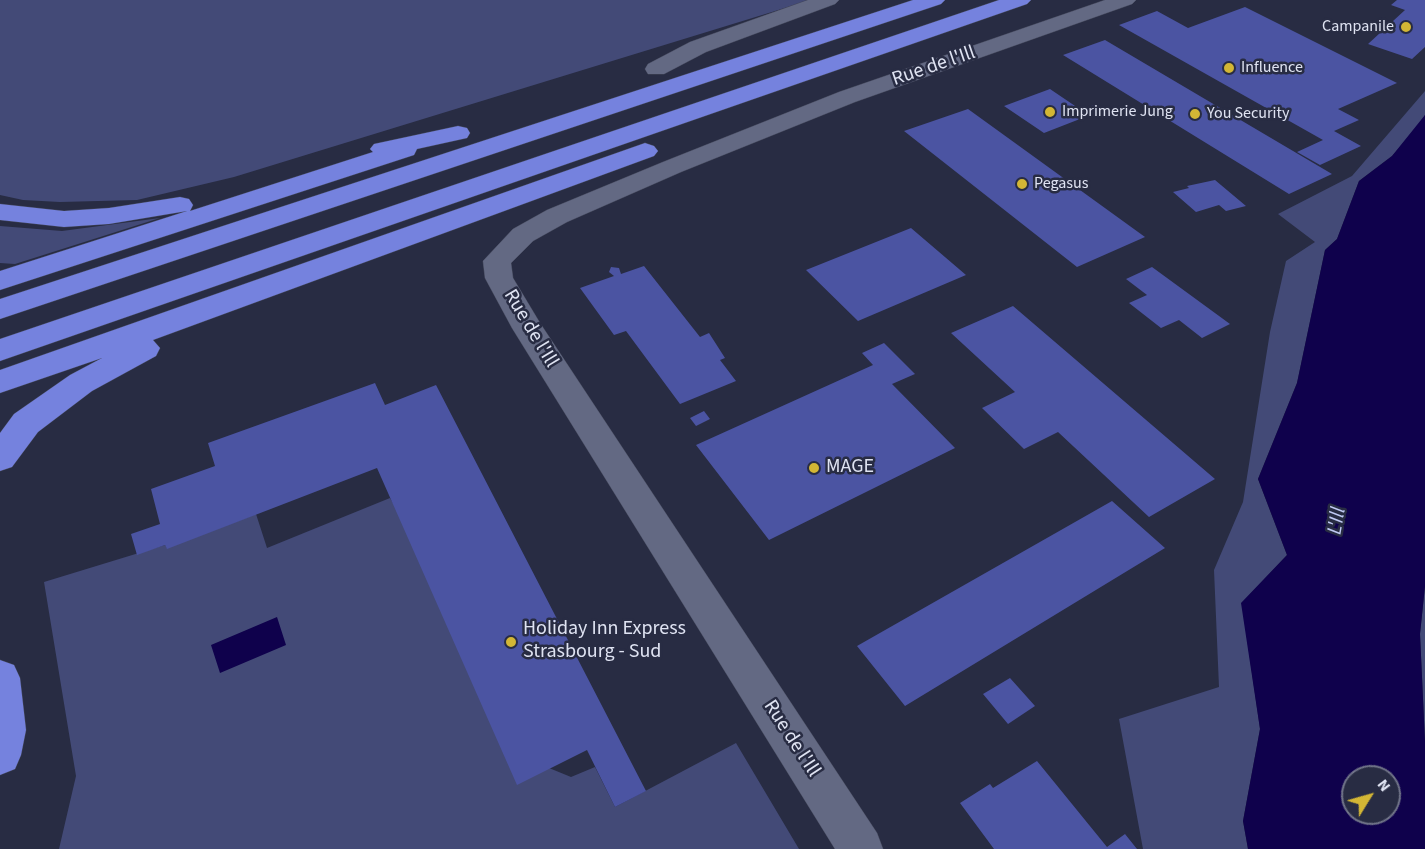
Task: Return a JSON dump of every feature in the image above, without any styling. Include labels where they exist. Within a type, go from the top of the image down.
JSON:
[{"type":"highway","points":[[535,108],[876,0]]},
{"type":"highway","points":[[0,309],[934,0]]},
{"type":"highway","points":[[0,350],[1020,0]]},
{"type":"highway","points":[[0,382],[608,165],[818,83],[961,33],[987,11]]},
{"type":"highway","points":[[0,212],[64,219],[152,211],[234,193],[361,154],[469,129],[0,281]]},
{"type":"highway","points":[[0,458],[26,423],[81,383],[153,343],[302,276]]},
{"type":"highway","points":[[0,678],[5,730],[0,755]]},
{"type":"street","points":[[656,69],[698,47],[828,0]]},
{"type":"street","name":"Rue de l'Ill","points":[[861,849],[527,328],[499,278],[497,261],[523,235],[557,216],[662,171],[847,97],[1125,0]]},
{"type":"shaded area","points":[[0,0],[811,0],[234,177],[137,200],[60,202],[23,200],[0,195]]},
{"type":"shaded area","points":[[1425,91],[1425,115],[1421,123],[1392,156],[1359,181],[1337,239],[1325,250],[1297,383],[1258,479],[1287,555],[1242,603],[1260,729],[1243,821],[1248,849],[1143,849],[1119,719],[1219,687],[1214,570],[1243,502],[1270,332],[1286,261],[1315,242],[1278,214],[1352,176]]},
{"type":"shaded area","points":[[160,218],[15,264],[0,263],[0,226],[62,231]]},
{"type":"shaded area","points":[[390,498],[549,768],[571,777],[595,767],[615,807],[736,743],[799,849],[59,849],[76,776],[44,582],[165,545],[167,548],[256,514],[267,548]]},
{"type":"shaded area","points":[[1425,586],[1425,742],[1420,634]]},
{"type":"water","name":"L'Ill","points":[[1425,115],[1425,586],[1420,634],[1425,742],[1425,849],[1248,849],[1243,821],[1260,729],[1241,603],[1287,555],[1258,479],[1297,383],[1325,250],[1337,239],[1359,181],[1392,156]]},
{"type":"water","points":[[277,617],[286,645],[220,673],[211,645]]},
{"type":"building","name":"Campanile","points":[[1397,0],[1425,0],[1425,47],[1412,59],[1368,44],[1405,10],[1391,5]]},
{"type":"building","points":[[1245,7],[1397,83],[1338,109],[1359,120],[1334,131],[1361,146],[1320,165],[1297,152],[1323,140],[1119,25],[1157,11],[1188,28]]},
{"type":"building","name":"You Security","points":[[1105,40],[1332,174],[1289,194],[1063,55]]},
{"type":"building","name":"Imprimerie Jung","points":[[1050,89],[1081,110],[1094,105],[1103,110],[1044,133],[1004,106]]},
{"type":"building","name":"Pegasus","points":[[968,109],[1145,237],[1077,267],[904,131]]},
{"type":"building","points":[[1215,180],[1246,206],[1226,211],[1219,205],[1196,212],[1173,192],[1189,188],[1187,186]]},
{"type":"building","points":[[911,228],[966,275],[858,321],[806,270]]},
{"type":"building","points":[[644,266],[700,337],[709,333],[725,358],[720,360],[736,381],[680,404],[626,331],[614,335],[580,288],[614,276],[609,272],[611,267],[619,268],[621,274]]},
{"type":"building","points":[[1152,267],[1230,324],[1202,338],[1179,320],[1161,328],[1129,303],[1147,295],[1126,279]]},
{"type":"building","points":[[1013,306],[1215,479],[1149,517],[1058,432],[1024,449],[982,408],[1015,392],[951,333]]},
{"type":"building","name":"MAGE","points":[[884,343],[915,374],[892,384],[955,448],[769,540],[696,445],[873,365],[862,353]]},
{"type":"building","name":"Holiday Inn Express Strasbourg - Sud","points":[[375,383],[385,405],[436,385],[646,791],[615,807],[587,750],[517,785],[377,468],[167,549],[165,545],[137,555],[131,534],[160,524],[151,489],[215,466],[208,443]]},
{"type":"building","points":[[704,411],[710,419],[696,426],[690,418]]},
{"type":"building","points":[[1112,501],[1165,548],[905,706],[857,646]]},
{"type":"building","points":[[1010,678],[1035,706],[1008,724],[983,694]]},
{"type":"building","points":[[1037,761],[1107,847],[1125,834],[1137,849],[994,849],[960,803],[990,784],[993,788]]},
{"type":"place","name":"Campanile","points":[[1406,27]]},
{"type":"place","name":"Influence","points":[[1229,68]]},
{"type":"place","name":"Imprimerie Jung","points":[[1050,112]]},
{"type":"place","name":"You Security","points":[[1195,114]]},
{"type":"place","name":"Pegasus","points":[[1022,184]]},
{"type":"place","name":"MAGE","points":[[814,468]]},
{"type":"place","name":"Holiday Inn Express Strasbourg - Sud","points":[[511,642]]}]
